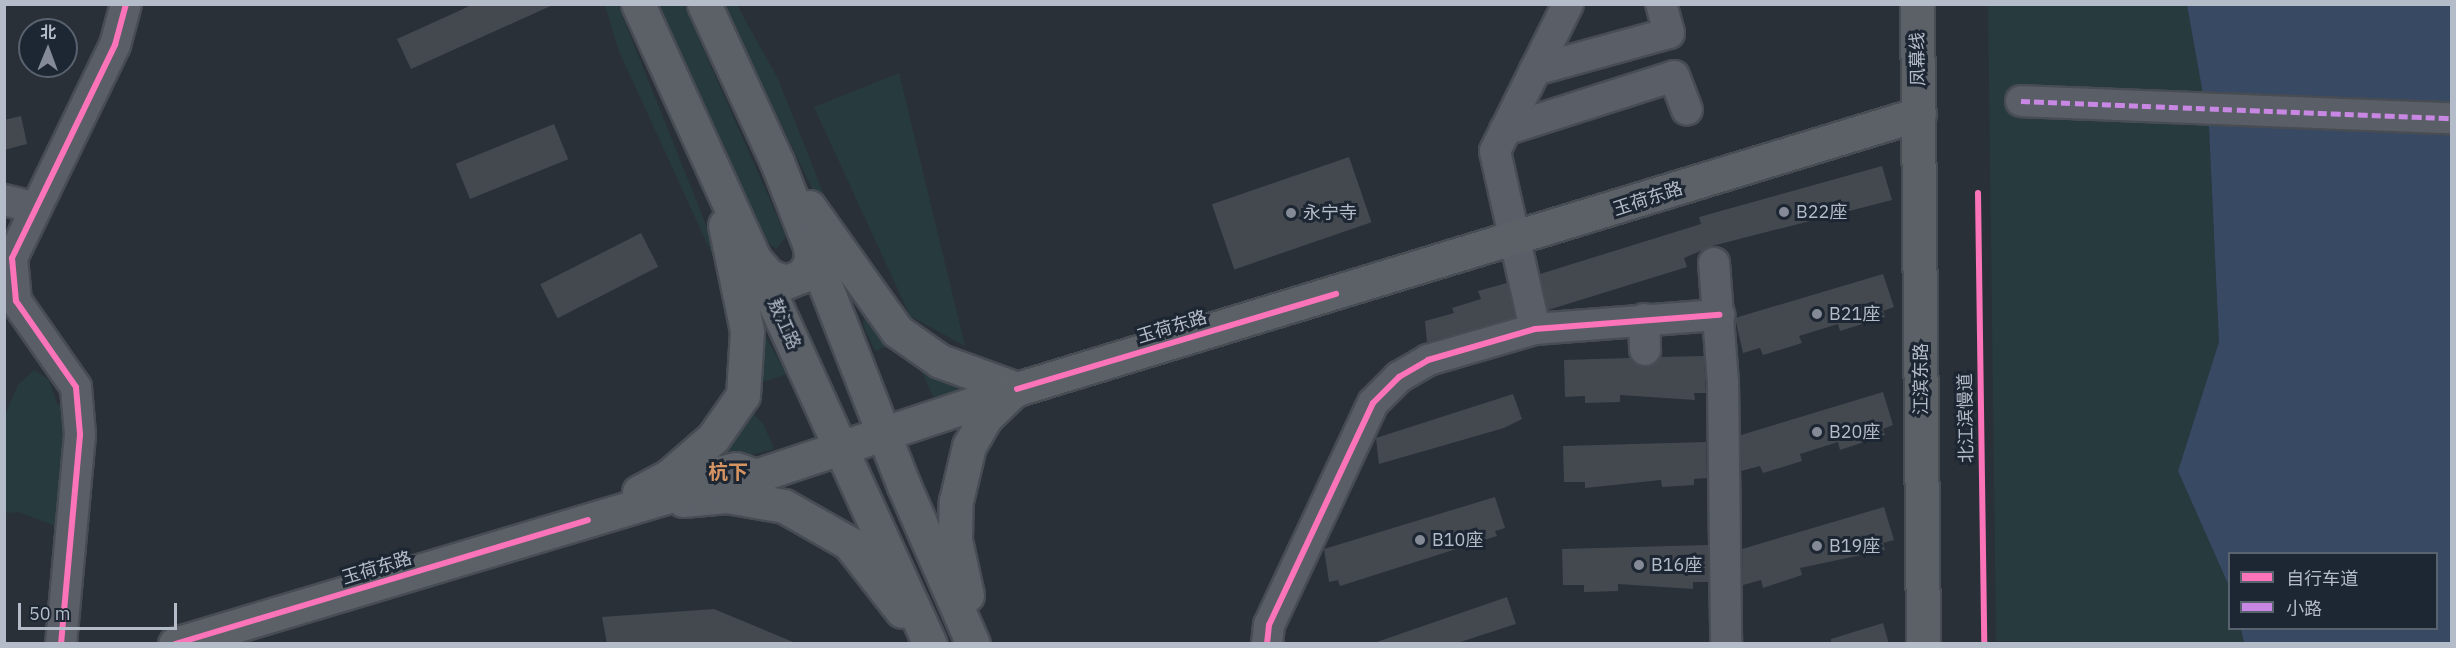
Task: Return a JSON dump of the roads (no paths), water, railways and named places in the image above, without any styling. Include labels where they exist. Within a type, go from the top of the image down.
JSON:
[{"type":"main road","name":"敖江路","points":[[638,4],[716,185],[756,261],[930,644]]},
{"type":"main road","points":[[704,4],[777,162],[885,433],[975,644]]},
{"type":"main road","name":"凤幕线","points":[[1917,4],[1919,114]]},
{"type":"main road","name":"玉荷东路","points":[[752,487],[842,448],[1017,389],[1518,240],[1919,114]]},
{"type":"main road","name":"江滨东路","points":[[1919,114],[1923,644]]},
{"type":"main road","points":[[777,162],[897,331],[940,361],[1017,389],[985,418],[969,446],[956,501],[956,540],[975,644]]},
{"type":"main road","points":[[588,520],[669,476],[713,438],[742,395],[747,331],[716,185]]},
{"type":"main road","points":[[756,261],[770,276],[786,282],[802,276],[811,261],[810,244]]},
{"type":"main road","points":[[588,520],[662,503],[752,487],[849,543],[923,644]]},
{"type":"main road","name":"玉荷东路","points":[[175,644],[588,520]]},
{"type":"street","points":[[60,644],[80,434],[76,387],[63,363],[27,322],[11,277],[12,258],[115,45],[126,4]]},
{"type":"street","points":[[1535,329],[1518,240],[1495,151],[1568,4]]},
{"type":"street","points":[[1534,70],[1669,33],[1661,4]]},
{"type":"street","points":[[1575,59],[1589,104]]},
{"type":"street","points":[[1505,130],[1674,76],[1687,110]]},
{"type":"street","points":[[2021,101],[2451,118]]},
{"type":"street","points":[[4,200],[35,208]]},
{"type":"street","points":[[1714,263],[1719,315],[1726,644]]},
{"type":"street","points":[[1267,644],[1269,625],[1373,403],[1399,377],[1428,360],[1535,329],[1719,315]]},
{"type":"street","points":[[1644,319],[1645,350]]},
{"type":"water","points":[[2187,5],[2451,5],[2451,643],[2244,643],[2241,630],[2438,630],[2438,552],[2228,552],[2228,584],[2178,471],[2219,342],[2209,128]]},
{"type":"place","name":"B22座","points":[[1784,212]]},
{"type":"place","name":"永宁寺","points":[[1291,213]]},
{"type":"place","name":"B21座","points":[[1817,314]]},
{"type":"place","name":"B20座","points":[[1817,432]]},
{"type":"place","name":"B10座","points":[[1420,540]]},
{"type":"place","name":"B19座","points":[[1817,546]]},
{"type":"place","name":"B16座","points":[[1639,565]]},
{"type":"district","name":"杭下","points":[[728,471]]}]
